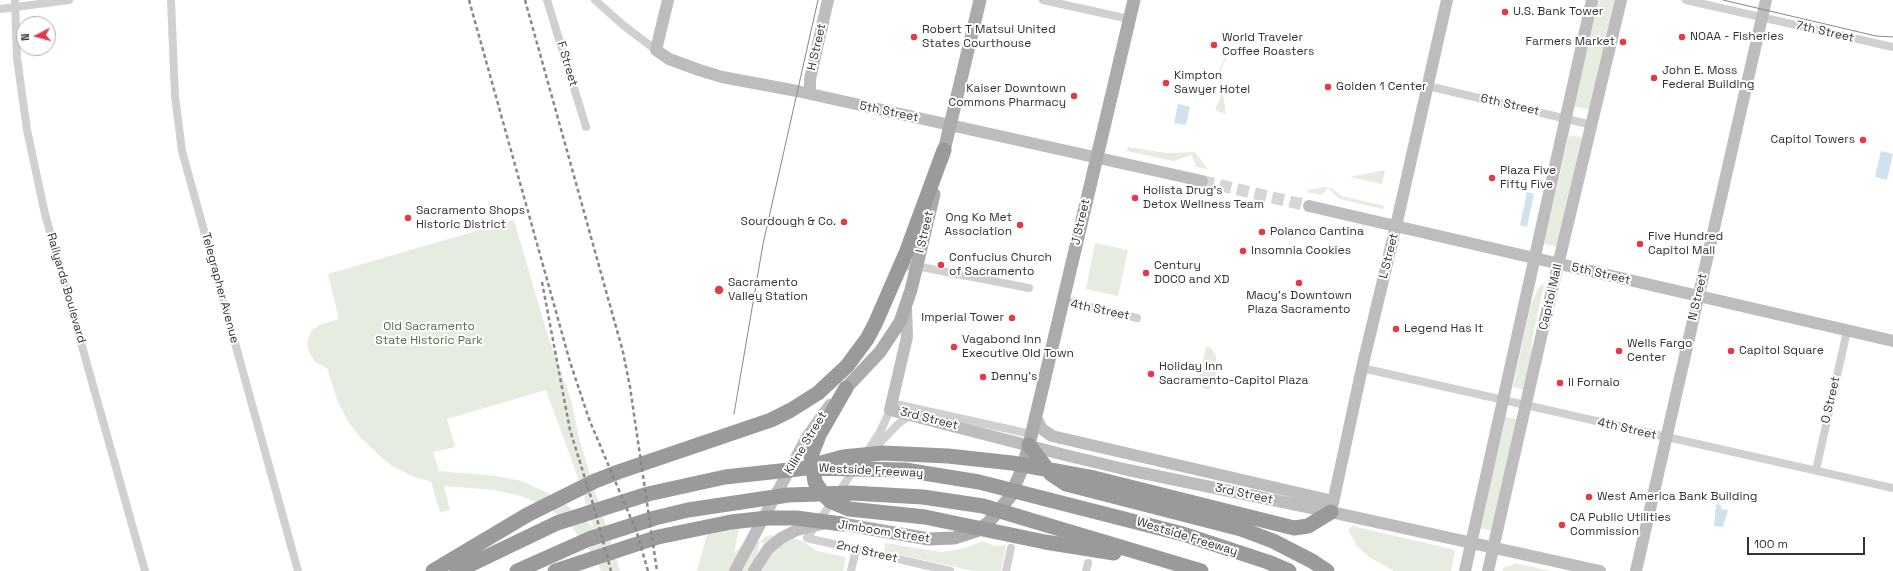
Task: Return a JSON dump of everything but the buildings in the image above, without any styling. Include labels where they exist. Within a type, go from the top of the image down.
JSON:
[{"type":"highway","points":[[433,571],[527,515],[595,482],[618,472],[771,420],[791,410],[818,393],[847,366],[867,339],[899,269],[944,150]]},
{"type":"highway","points":[[846,388],[810,441],[815,482],[824,496],[842,507],[925,517],[1045,542],[1177,564]]},
{"type":"highway","points":[[1030,439],[1051,474],[1066,484],[1241,530],[1273,541],[1312,561],[1327,571]]},
{"type":"highway","points":[[807,468],[843,457],[883,453],[948,456],[1065,472],[1294,528],[1308,526],[1332,506]]},
{"type":"highway","name":"Westside Freeway","points":[[457,571],[557,523],[648,494],[725,477],[807,468],[905,470],[958,478],[1058,501],[1183,534],[1268,562],[1290,571]]},
{"type":"highway","name":"Westside Freeway","points":[[518,571],[589,539],[655,518],[688,510],[788,495],[851,493],[923,497],[983,506],[1201,571]]},
{"type":"highway","points":[[555,571],[658,537],[731,522],[768,518],[796,518],[842,524]]},
{"type":"main road","points":[[656,50],[668,0]]},
{"type":"main road","name":"H Street","points":[[810,94],[810,79],[828,0]]},
{"type":"main road","name":"I Street","points":[[890,406],[907,337],[906,306],[917,266],[980,0]]},
{"type":"main road","name":"J Street","points":[[1030,439],[1134,0]]},
{"type":"main road","name":"L Street","points":[[1332,506],[1362,368],[1447,0]]},
{"type":"main road","name":"Capitol Mall","points":[[1465,571],[1470,542],[1503,401],[1592,0]]},
{"type":"main road","name":"Capitol Mall","points":[[1488,571],[1495,547],[1525,406],[1621,0]]},
{"type":"main road","name":"N Street","points":[[1636,571],[1766,0]]},
{"type":"main road","name":"5th Street","points":[[656,50],[683,64],[722,77],[810,94],[1202,181]]},
{"type":"main road","name":"5th Street","points":[[1309,206],[1558,265],[1893,341]]},
{"type":"main road","points":[[846,388],[888,342],[900,322],[906,306]]},
{"type":"main road","name":"3rd Street","points":[[890,406],[910,415],[1030,439],[1069,456],[1163,477],[1332,506]]},
{"type":"main road","name":"3rd Street","points":[[1035,416],[1042,429],[1052,436],[1470,542],[1600,571]]},
{"type":"main road","name":"Jimboom Street","points":[[754,571],[768,549],[785,535],[809,526],[842,524],[929,539],[954,538],[976,531],[988,523],[1010,497],[1022,469],[1030,439]]},
{"type":"main road","name":"Kiline Street","points":[[735,571],[810,441]]},
{"type":"street","points":[[0,8],[15,3],[69,0]]},
{"type":"street","name":"Telegrapher Avenue","points":[[171,0],[176,102],[182,151],[298,571]]},
{"type":"street","name":"F Street","points":[[547,0],[586,127]]},
{"type":"street","name":"5th Street","points":[[595,0],[627,29],[656,50]]},
{"type":"street","points":[[1043,0],[1129,19]]},
{"type":"street","name":"7th Street","points":[[1686,0],[1893,47]]},
{"type":"street","name":"Railyards Boulevard","points":[[15,3],[17,58],[27,130],[45,214],[145,571]]},
{"type":"street","name":"6th Street","points":[[1428,86],[1592,125]]},
{"type":"street","points":[[899,269],[906,265],[917,266],[1029,288]]},
{"type":"street","name":"4th Street","points":[[1063,302],[1137,318]]},
{"type":"street","name":"O Street","points":[[1816,470],[1847,331]]},
{"type":"street","name":"4th Street","points":[[1362,368],[1893,488]]},
{"type":"street","name":"3rd Street","points":[[890,406],[1030,439]]},
{"type":"street","name":"I Street","points":[[807,538],[880,432],[890,406]]},
{"type":"street","name":"I Street","points":[[862,460],[879,446],[898,424],[910,415]]},
{"type":"street","name":"2nd Street","points":[[807,538],[950,571]]},
{"type":"street","points":[[1006,571],[1012,548]]},
{"type":"street","points":[[851,571],[856,549]]},
{"type":"green space","points":[[1597,0],[1615,0],[1591,110],[1573,106]]},
{"type":"green space","points":[[1229,48],[1220,73],[1226,114],[1215,110],[1221,96],[1218,73]]},
{"type":"green space","points":[[1569,135],[1584,138],[1557,247],[1544,244]]},
{"type":"green space","points":[[1128,147],[1166,153],[1195,152],[1208,169],[1196,167],[1192,155],[1173,161],[1127,151]]},
{"type":"green space","points":[[1385,170],[1382,184],[1350,177]]},
{"type":"green space","points":[[1325,187],[1331,188],[1342,196],[1384,207],[1382,209],[1340,199],[1328,188],[1322,195],[1307,192],[1308,190]]},
{"type":"green space","name":"Old Sacramento State Historic Park","points":[[514,220],[547,333],[571,399],[579,438],[620,571],[601,571],[596,559],[569,524],[549,508],[521,496],[495,490],[444,486],[450,510],[440,512],[431,482],[412,476],[392,466],[359,436],[349,423],[338,402],[327,368],[315,362],[309,352],[307,343],[311,331],[319,325],[339,319],[328,274]],"holes":[[[546,390],[579,481],[593,527],[558,498],[522,481],[496,476],[439,471],[433,452],[455,447],[447,419]]]},
{"type":"green space","points":[[1095,243],[1128,250],[1118,296],[1086,289]]},
{"type":"green space","points":[[1543,283],[1544,285],[1532,340],[1532,353],[1525,390],[1513,387],[1531,304],[1538,289]]},
{"type":"green space","points":[[1206,347],[1211,348],[1216,357],[1217,369],[1215,381],[1210,389],[1207,390],[1201,387],[1198,382]]},
{"type":"green space","points":[[1505,417],[1518,419],[1492,531],[1480,528]]},
{"type":"green space","points":[[740,524],[734,553],[750,539],[760,542],[753,571],[697,571],[706,538],[711,529]]},
{"type":"green space","points":[[1352,526],[1452,549],[1455,551],[1451,571],[1394,571],[1369,557],[1357,546],[1348,530]]},
{"type":"green space","points":[[770,535],[803,541],[817,551],[846,557],[843,571],[762,571],[771,555],[777,548],[760,542],[764,537]]},
{"type":"green space","points":[[983,541],[995,546],[1006,545],[1001,571],[973,571],[884,551],[885,543],[941,552],[966,548]]},
{"type":"green space","points":[[1514,563],[1550,571],[1502,571],[1504,567],[1513,565]]},
{"type":"water","points":[[1178,104],[1190,107],[1186,125],[1174,123]]},
{"type":"water","points":[[1881,151],[1893,154],[1887,180],[1875,177]]},
{"type":"water","points":[[1527,192],[1534,194],[1527,227],[1520,225]]},
{"type":"water","points":[[1716,504],[1721,505],[1721,509],[1728,510],[1723,527],[1714,526]]},
{"type":"tunnel","points":[[1202,181],[1309,206]]},
{"type":"tram line","points":[[734,414],[763,244],[818,0]]},
{"type":"tram line","points":[[1723,0],[1876,36],[1893,37]]},
{"type":"railway","points":[[469,0],[570,362],[589,419],[637,533],[648,571]]},
{"type":"railway","points":[[525,0],[623,352],[630,387],[657,571]]},
{"type":"railway","points":[[542,282],[570,430],[593,504],[611,571]]},
{"type":"place","name":"U.S. Bank Tower","points":[[1505,12]]},
{"type":"place","name":"Robert T Matsui United States Courthouse","points":[[914,37]]},
{"type":"place","name":"NOAA - Fisheries","points":[[1682,37]]},
{"type":"place","name":"Farmers Market","points":[[1623,42]]},
{"type":"place","name":"World Traveler Coffee Roasters","points":[[1214,45]]},
{"type":"place","name":"John E. Moss Federal Building","points":[[1654,78]]},
{"type":"place","name":"Kimpton Sawyer Hotel","points":[[1166,83]]},
{"type":"place","name":"Golden 1 Center","points":[[1328,87]]},
{"type":"place","name":"Kaiser Downtown Commons Pharmacy","points":[[1074,96]]},
{"type":"place","name":"Capitol Towers","points":[[1863,140]]},
{"type":"place","name":"Plaza Five Fifty Five","points":[[1492,178]]},
{"type":"place","name":"Holista Drug's Detox Wellness Team","points":[[1135,198]]},
{"type":"place","name":"Sacramento Shops Historic District","points":[[408,218]]},
{"type":"place","name":"Sourdough & Co.","points":[[844,222]]},
{"type":"place","name":"Ong Ko Met Association","points":[[1020,225]]},
{"type":"place","name":"Polanco Cantina","points":[[1262,232]]},
{"type":"place","name":"Five Hundred Capitol Mall","points":[[1640,244]]},
{"type":"place","name":"Insomnia Cookies","points":[[1243,251]]},
{"type":"place","name":"Confucius Church of Sacramento","points":[[941,265]]},
{"type":"place","name":"Century DOCO and XD","points":[[1146,273]]},
{"type":"place","name":"Macy's Downtown Plaza Sacramento","points":[[1299,283]]},
{"type":"place","name":"Sacramento Valley Station","points":[[719,290]]},
{"type":"place","name":"Imperial Tower","points":[[1012,318]]},
{"type":"place","name":"Legend Has It","points":[[1396,329]]},
{"type":"place","name":"Vagabond Inn Executive Old Town","points":[[954,347]]},
{"type":"place","name":"Wells Fargo Center","points":[[1619,351]]},
{"type":"place","name":"Capitol Square","points":[[1731,351]]},
{"type":"place","name":"Holiday Inn Sacramento-Capitol Plaza","points":[[1151,374]]},
{"type":"place","name":"Denny's","points":[[983,377]]},
{"type":"place","name":"Il Fornaio","points":[[1560,383]]},
{"type":"place","name":"West America Bank Building","points":[[1589,497]]},
{"type":"place","name":"CA Public Utilities Commission","points":[[1562,525]]}]
